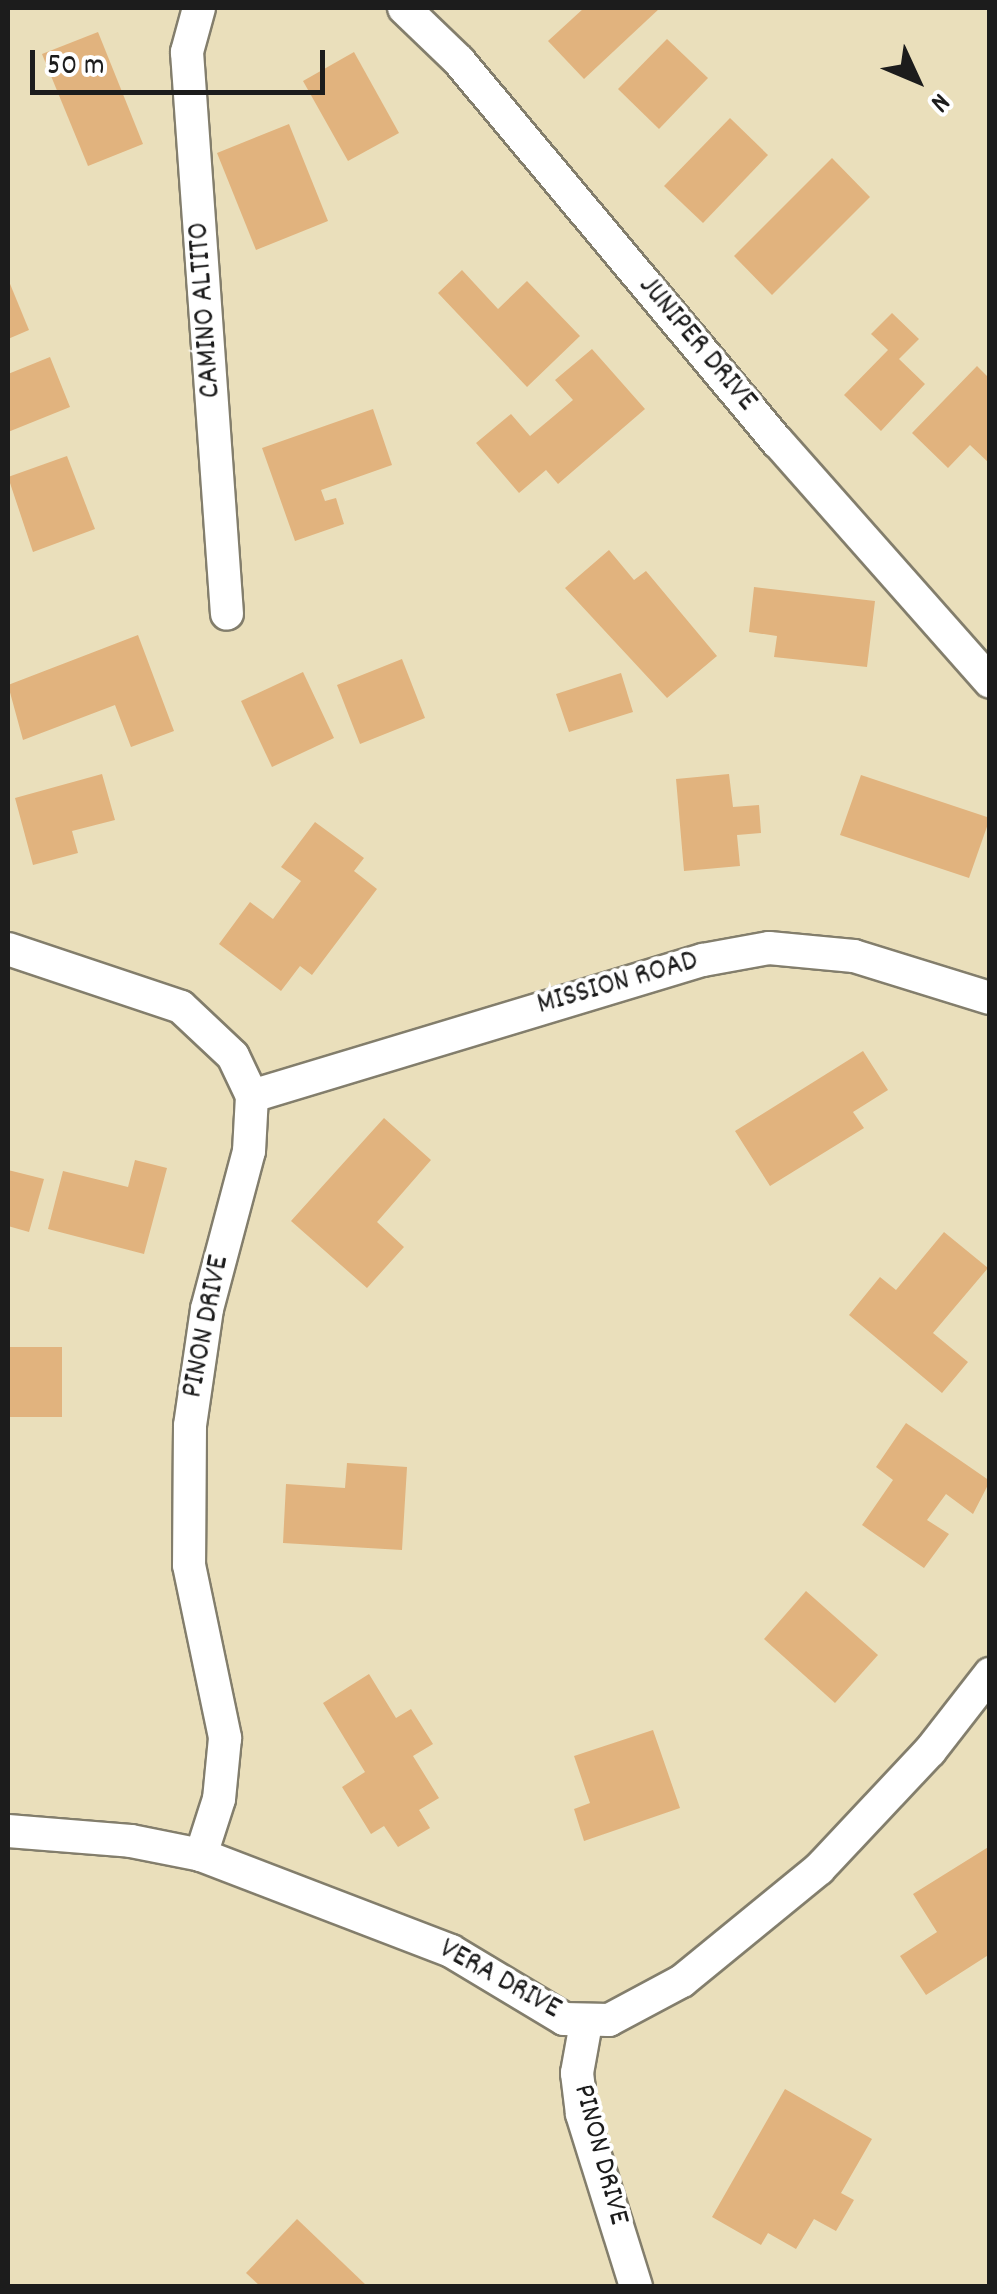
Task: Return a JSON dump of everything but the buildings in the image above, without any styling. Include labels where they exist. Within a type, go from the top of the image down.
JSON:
[{"type":"street","name":"CAMINO ALTITO","points":[[199,8],[188,52],[227,614]]},
{"type":"street","name":"JUNIPER DRIVE","points":[[404,8],[459,61],[778,442],[990,682]]},
{"type":"street","points":[[8,948],[181,1007],[233,1056],[252,1096]]},
{"type":"street","name":"MISSION ROAD","points":[[252,1096],[703,960],[769,948],[854,956],[990,998]]},
{"type":"street","name":"PINON DRIVE","points":[[200,1855],[219,1799],[224,1738],[189,1564],[190,1426],[207,1308],[249,1150],[252,1096]]},
{"type":"street","name":"VERA DRIVE","points":[[8,1831],[200,1855],[451,1951],[544,2010],[586,2022],[609,2020],[657,1999],[790,1896],[878,1808],[990,1674]]},
{"type":"street","name":"PINON DRIVE","points":[[586,2022],[578,2072],[582,2114],[636,2286]]}]
